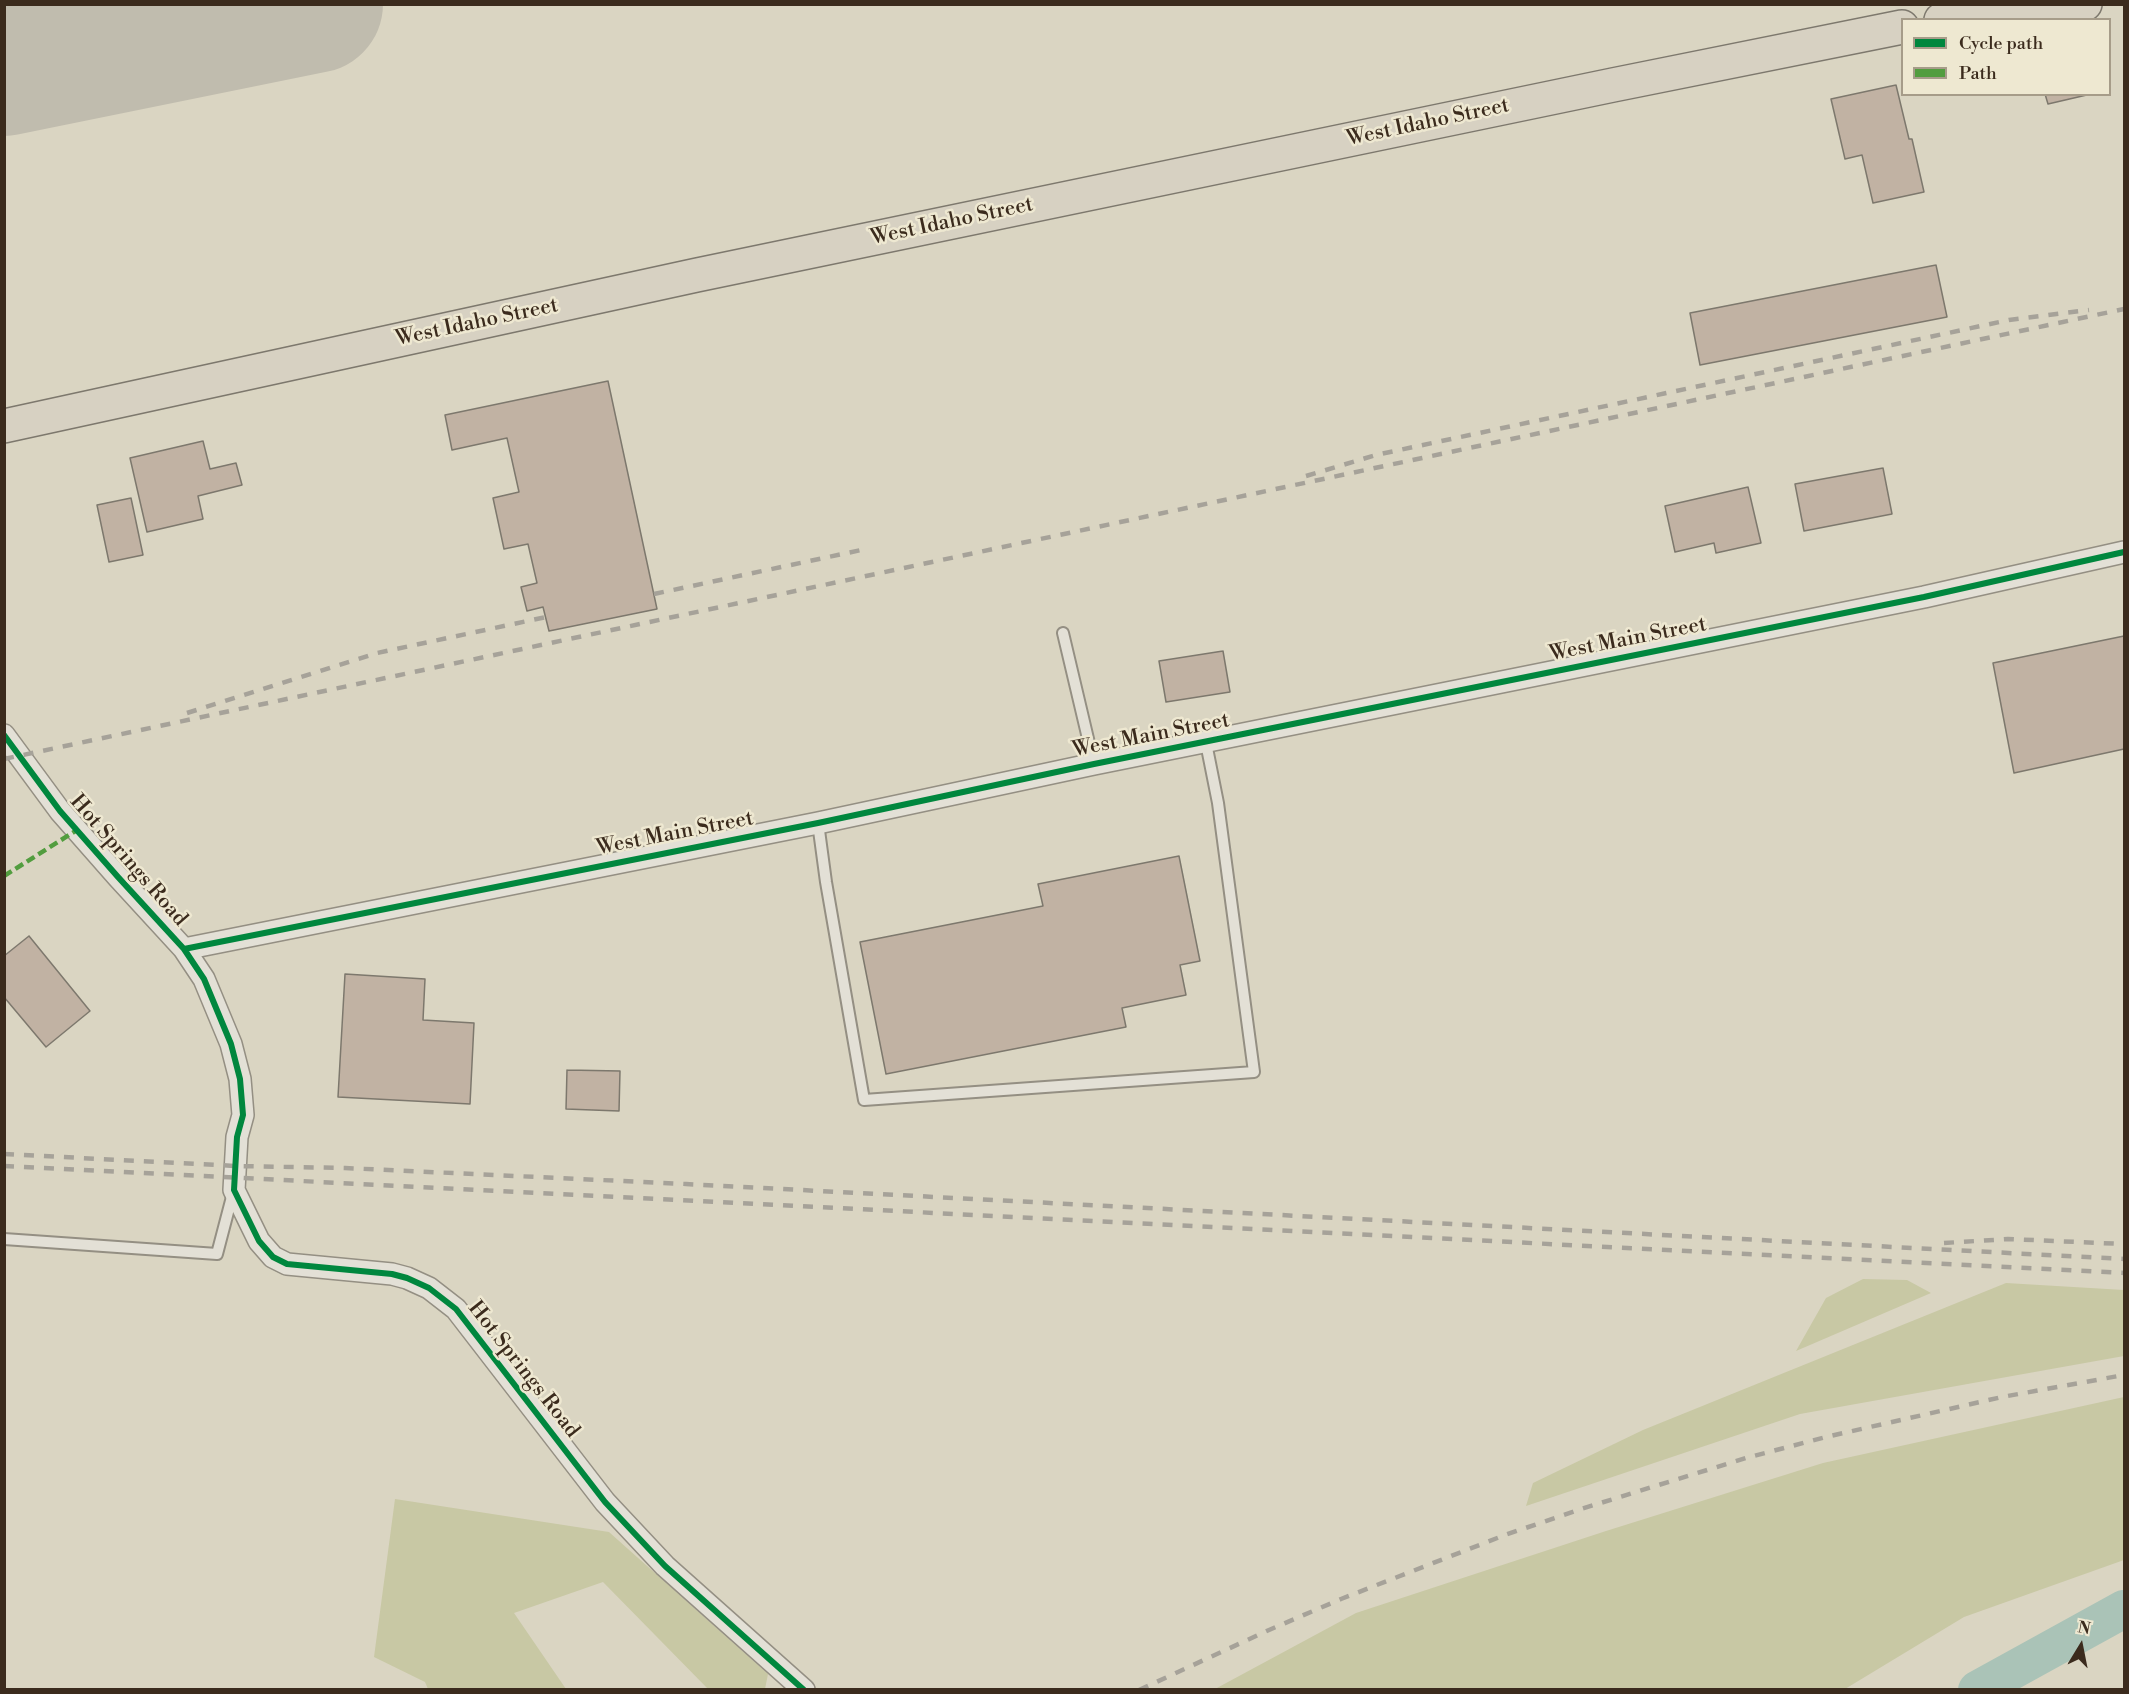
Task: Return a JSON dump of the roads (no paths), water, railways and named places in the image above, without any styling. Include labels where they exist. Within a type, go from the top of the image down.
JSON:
[{"type":"main road","points":[[1950,18],[1992,8],[2085,4]]},
{"type":"main road","name":"West Idaho Street","points":[[4,426],[697,275],[1901,27]]},
{"type":"street","name":"West Main Street","points":[[184,949],[818,823],[1094,764],[1913,600],[2124,552]]},
{"type":"street","name":"Hot Springs Road","points":[[4,735],[60,811],[184,949],[204,979],[231,1044],[240,1079],[243,1115],[237,1137],[234,1190],[259,1241],[273,1257],[287,1264],[392,1274],[407,1278],[429,1288],[456,1310],[605,1502],[665,1566],[804,1689]]},
{"type":"lane","points":[[1063,633],[1094,764]]},
{"type":"lane","points":[[818,823],[864,1100],[1254,1072],[1218,803],[1206,742]]},
{"type":"lane","points":[[4,1239],[217,1254],[234,1190]]},
{"type":"waterway","points":[[1977,1690],[2124,1609]]},
{"type":"railway","points":[[4,759],[2124,309]]},
{"type":"railway","points":[[1306,476],[1376,455],[2009,320],[2089,310]]},
{"type":"railway","points":[[654,594],[866,549]]},
{"type":"railway","points":[[187,713],[377,653],[546,617]]},
{"type":"railway","points":[[4,1154],[686,1184],[2124,1259]]},
{"type":"railway","points":[[4,1166],[2124,1273]]},
{"type":"railway","points":[[1944,1243],[2008,1239],[2124,1244]]},
{"type":"railway","points":[[1139,1690],[1341,1599],[1505,1535],[1581,1509],[1746,1458],[1826,1437],[2002,1397],[2124,1375]]}]
